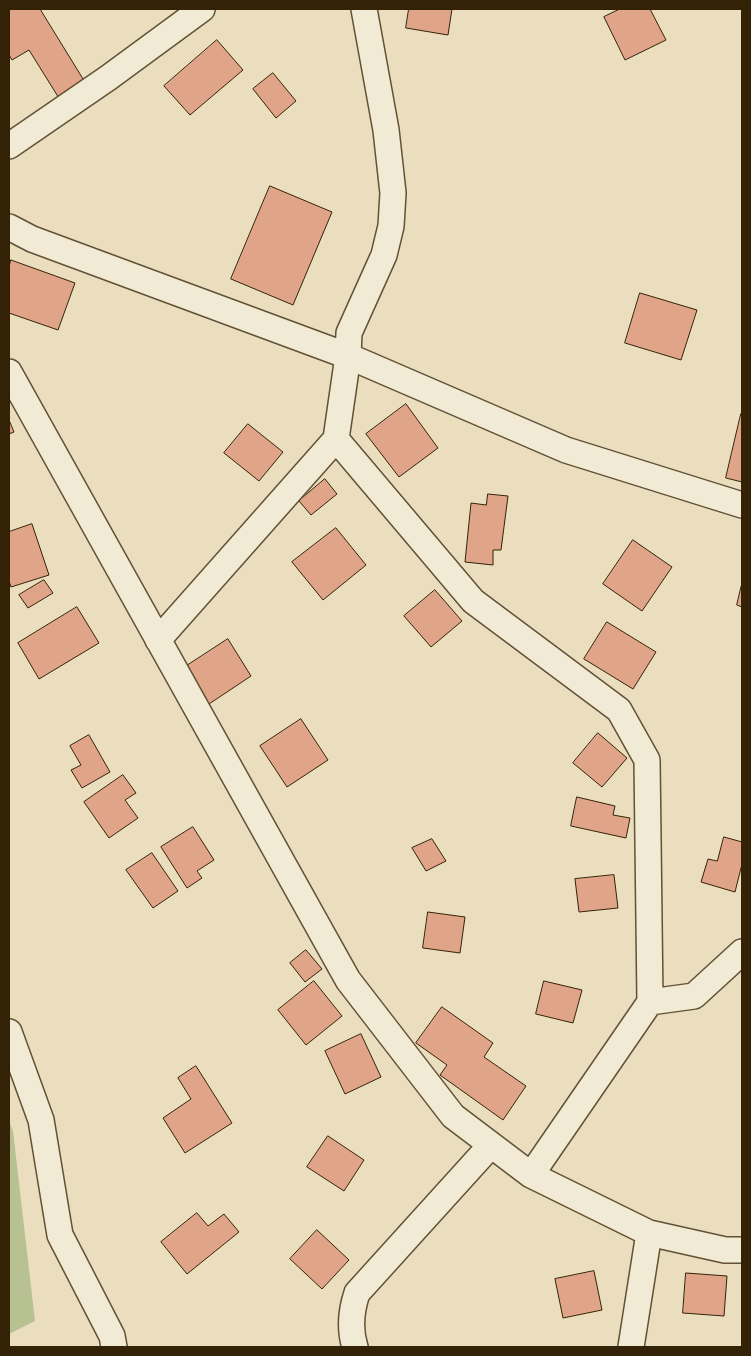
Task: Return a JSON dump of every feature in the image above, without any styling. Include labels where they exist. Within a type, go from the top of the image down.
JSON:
[{"type":"street","points":[[9,146],[108,78],[202,9]]},
{"type":"street","points":[[158,640],[336,439],[348,356],[349,333],[384,255],[391,226],[393,193],[386,130],[364,9]]},
{"type":"street","points":[[9,227],[32,239],[348,356],[566,450],[742,505]]},
{"type":"street","points":[[9,372],[348,980],[452,1116],[531,1175],[650,1233],[725,1250],[742,1250]]},
{"type":"street","points":[[336,439],[473,601],[619,710],[647,760],[650,1002],[531,1175]]},
{"type":"street","points":[[650,1002],[694,996],[742,952]]},
{"type":"street","points":[[9,1032],[41,1120],[60,1235],[112,1336],[114,1347]]},
{"type":"street","points":[[355,1347],[352,1339],[351,1325],[352,1308],[358,1293],[491,1145]]},
{"type":"street","points":[[631,1347],[650,1233]]},
{"type":"green space","points":[[9,1121],[13,1131],[35,1321],[9,1334]]},
{"type":"building","points":[[9,9],[40,9],[88,87],[62,103],[29,50],[12,60],[9,55]]},
{"type":"building","points":[[409,9],[452,9],[448,35],[406,28]]},
{"type":"building","points":[[620,9],[650,9],[666,40],[625,60],[604,17]]},
{"type":"building","points":[[217,40],[243,70],[190,115],[164,86]]},
{"type":"building","points":[[273,73],[296,101],[276,118],[253,89]]},
{"type":"building","points":[[270,186],[332,212],[293,305],[231,279]]},
{"type":"building","points":[[11,260],[75,283],[58,330],[9,313],[9,268]]},
{"type":"building","points":[[640,293],[697,310],[681,360],[625,343]]},
{"type":"building","points":[[406,404],[438,448],[399,477],[366,434]]},
{"type":"building","points":[[742,415],[742,482],[726,478]]},
{"type":"building","points":[[9,420],[14,432],[9,434]]},
{"type":"building","points":[[248,424],[283,452],[259,481],[224,453]]},
{"type":"building","points":[[325,479],[337,494],[311,515],[299,501]]},
{"type":"building","points":[[488,494],[508,496],[501,550],[493,550],[493,565],[465,562],[471,503],[486,505]]},
{"type":"building","points":[[32,524],[49,575],[11,587],[9,581],[9,532]]},
{"type":"building","points":[[336,528],[366,565],[323,600],[292,562]]},
{"type":"building","points":[[633,540],[672,567],[642,611],[603,584]]},
{"type":"building","points":[[44,580],[53,593],[28,608],[19,595]]},
{"type":"building","points":[[742,583],[742,607],[737,605]]},
{"type":"building","points":[[435,590],[462,621],[431,647],[404,616]]},
{"type":"building","points":[[77,607],[99,643],[39,679],[18,643]]},
{"type":"building","points":[[607,622],[656,652],[633,689],[584,659]]},
{"type":"building","points":[[228,639],[251,676],[209,704],[185,667]]},
{"type":"building","points":[[301,719],[328,760],[287,787],[260,746]]},
{"type":"building","points":[[598,733],[627,758],[602,787],[573,763]]},
{"type":"building","points":[[89,735],[110,772],[82,788],[71,770],[81,765],[70,746]]},
{"type":"building","points":[[123,775],[136,793],[125,800],[138,818],[109,838],[84,802]]},
{"type":"building","points":[[577,797],[615,806],[613,815],[630,818],[626,838],[571,826]]},
{"type":"building","points":[[193,827],[214,860],[197,871],[202,878],[187,888],[161,847]]},
{"type":"building","points":[[724,837],[742,842],[742,864],[735,892],[701,882],[708,859],[717,861]]},
{"type":"building","points":[[432,839],[446,861],[426,871],[412,848]]},
{"type":"building","points":[[152,853],[178,891],[153,908],[126,870]]},
{"type":"building","points":[[614,875],[618,908],[579,912],[575,879]]},
{"type":"building","points":[[428,912],[465,917],[460,953],[423,948]]},
{"type":"building","points":[[306,950],[322,969],[305,982],[290,963]]},
{"type":"building","points":[[314,981],[342,1016],[306,1045],[278,1010]]},
{"type":"building","points":[[544,981],[582,990],[573,1023],[536,1014]]},
{"type":"building","points":[[442,1007],[493,1043],[484,1057],[526,1086],[503,1120],[440,1075],[447,1065],[416,1043]]},
{"type":"building","points":[[361,1034],[381,1077],[345,1094],[325,1051]]},
{"type":"building","points":[[196,1066],[232,1123],[185,1153],[163,1118],[191,1099],[178,1078]]},
{"type":"building","points":[[328,1136],[364,1160],[344,1191],[307,1167]]},
{"type":"building","points":[[197,1213],[208,1226],[224,1214],[239,1232],[187,1274],[161,1242]]},
{"type":"building","points":[[317,1230],[349,1260],[322,1289],[290,1259]]},
{"type":"building","points":[[594,1271],[602,1310],[563,1318],[555,1279]]},
{"type":"building","points":[[686,1273],[727,1276],[724,1316],[683,1313]]}]
